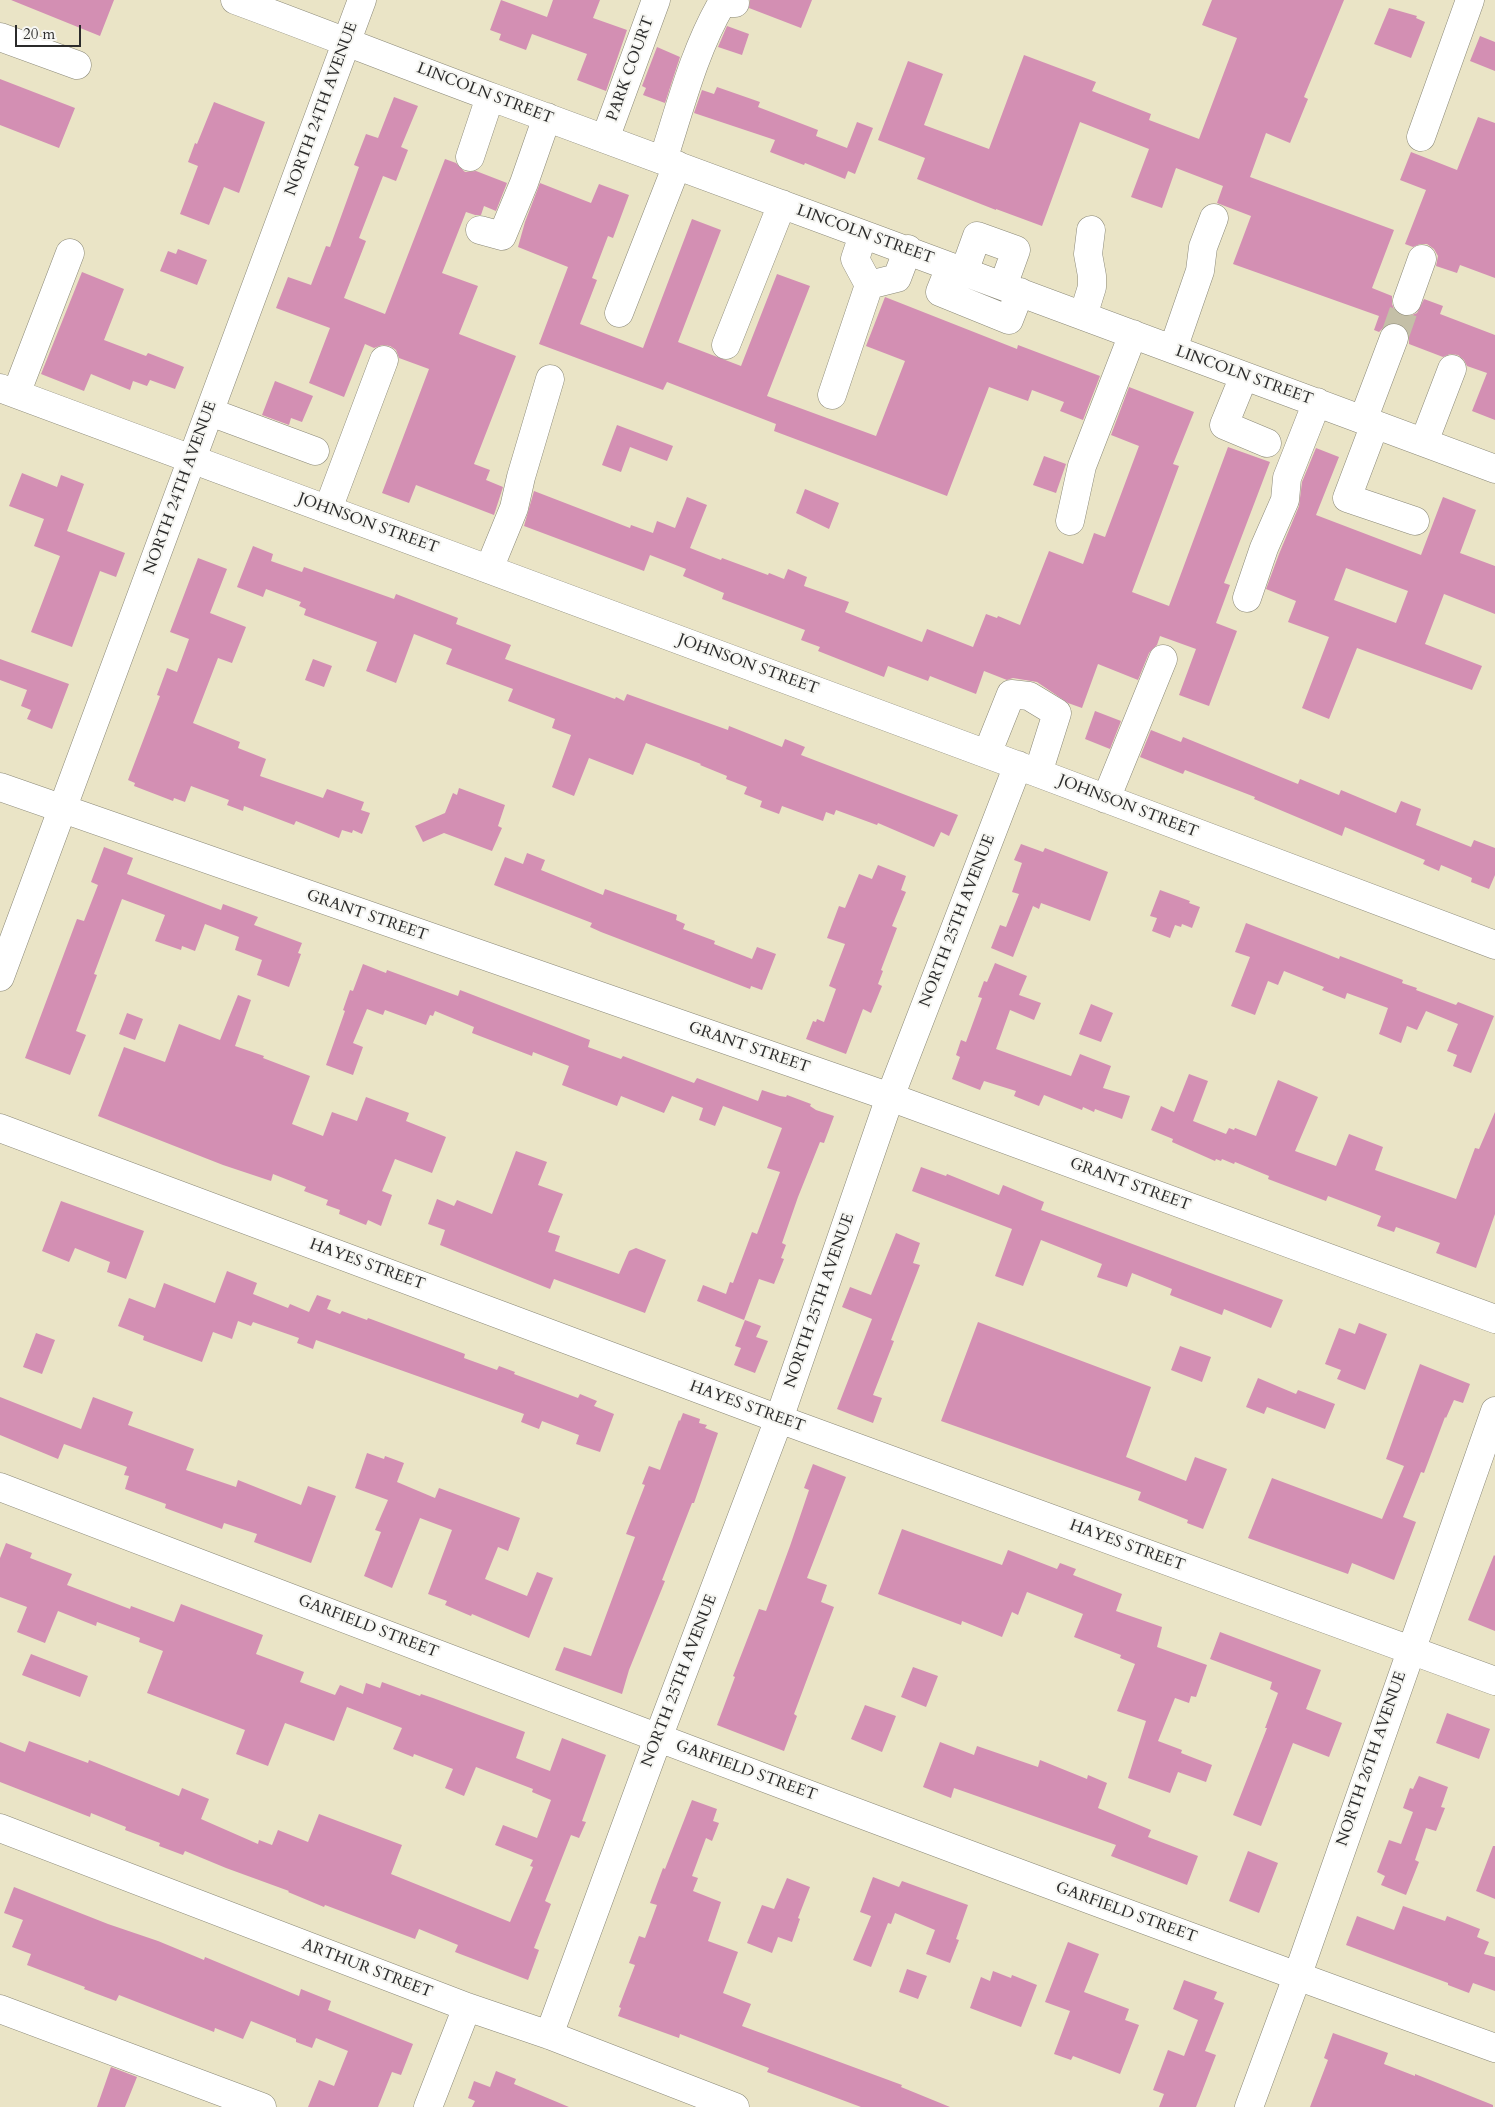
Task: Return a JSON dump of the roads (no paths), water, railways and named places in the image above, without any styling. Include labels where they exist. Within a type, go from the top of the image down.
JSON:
[{"type":"street","name":"LINCOLN STREET","points":[[235,0],[490,97],[957,269]]},
{"type":"street","name":"NORTH 24TH AVENUE","points":[[0,977],[362,0]]},
{"type":"street","name":"PARK COURT","points":[[605,138],[656,0]]},
{"type":"street","points":[[1421,137],[1470,0]]},
{"type":"street","points":[[619,313],[670,163],[694,66],[712,19],[722,3],[736,3]]},
{"type":"street","points":[[0,37],[78,66]]},
{"type":"street","points":[[470,157],[490,97]]},
{"type":"street","points":[[480,230],[502,236],[524,183],[547,117]]},
{"type":"street","points":[[726,345],[782,204]]},
{"type":"street","points":[[1173,349],[1200,271],[1203,247],[1214,218]]},
{"type":"street","points":[[1082,316],[1092,287],[1088,254],[1091,230]]},
{"type":"street","points":[[832,395],[869,285],[855,259],[863,234]]},
{"type":"street","points":[[977,236],[1016,250],[1011,289],[1009,320],[940,292],[957,269],[977,236]]},
{"type":"street","points":[[869,285],[897,278],[908,250]]},
{"type":"street","points":[[8,391],[70,253]]},
{"type":"street","points":[[1407,301],[1422,259]]},
{"type":"street","name":"LINCOLN STREET","points":[[1011,289],[1495,469]]},
{"type":"street","points":[[1070,521],[1082,466],[1133,334]]},
{"type":"street","points":[[1394,338],[1348,498],[1415,521]]},
{"type":"street","points":[[328,509],[384,360]]},
{"type":"street","points":[[1424,442],[1452,369]]},
{"type":"street","points":[[1244,376],[1224,425],[1267,443]]},
{"type":"street","points":[[489,569],[514,508],[521,476],[550,379]]},
{"type":"street","name":"JOHNSON STREET","points":[[8,391],[1028,769],[1495,945]]},
{"type":"street","points":[[1247,598],[1264,548],[1285,500],[1287,478],[1317,402]]},
{"type":"street","points":[[210,412],[315,451]]},
{"type":"street","points":[[1106,799],[1163,659]]},
{"type":"street","name":"NORTH 25TH AVENUE","points":[[549,2035],[658,1738],[779,1419],[890,1097],[1028,769],[1057,713],[1029,696],[1011,694],[987,754]]},
{"type":"street","name":"GRANT STREET","points":[[0,787],[890,1097],[1495,1320]]},
{"type":"street","name":"HAYES STREET","points":[[0,1128],[779,1419],[1495,1681]]},
{"type":"street","name":"NORTH 26TH AVENUE","points":[[1249,2107],[1297,1977],[1495,1411]]},
{"type":"street","name":"GARFIELD STREET","points":[[0,1487],[658,1738],[1297,1977],[1495,2048]]},
{"type":"street","name":"ARTHUR STREET","points":[[0,1828],[466,2007],[549,2035],[735,2107]]},
{"type":"street","points":[[428,2107],[466,2007]]},
{"type":"street","points":[[0,2009],[262,2107]]},
{"type":"tunnel","points":[[1394,338],[1407,301]]}]
